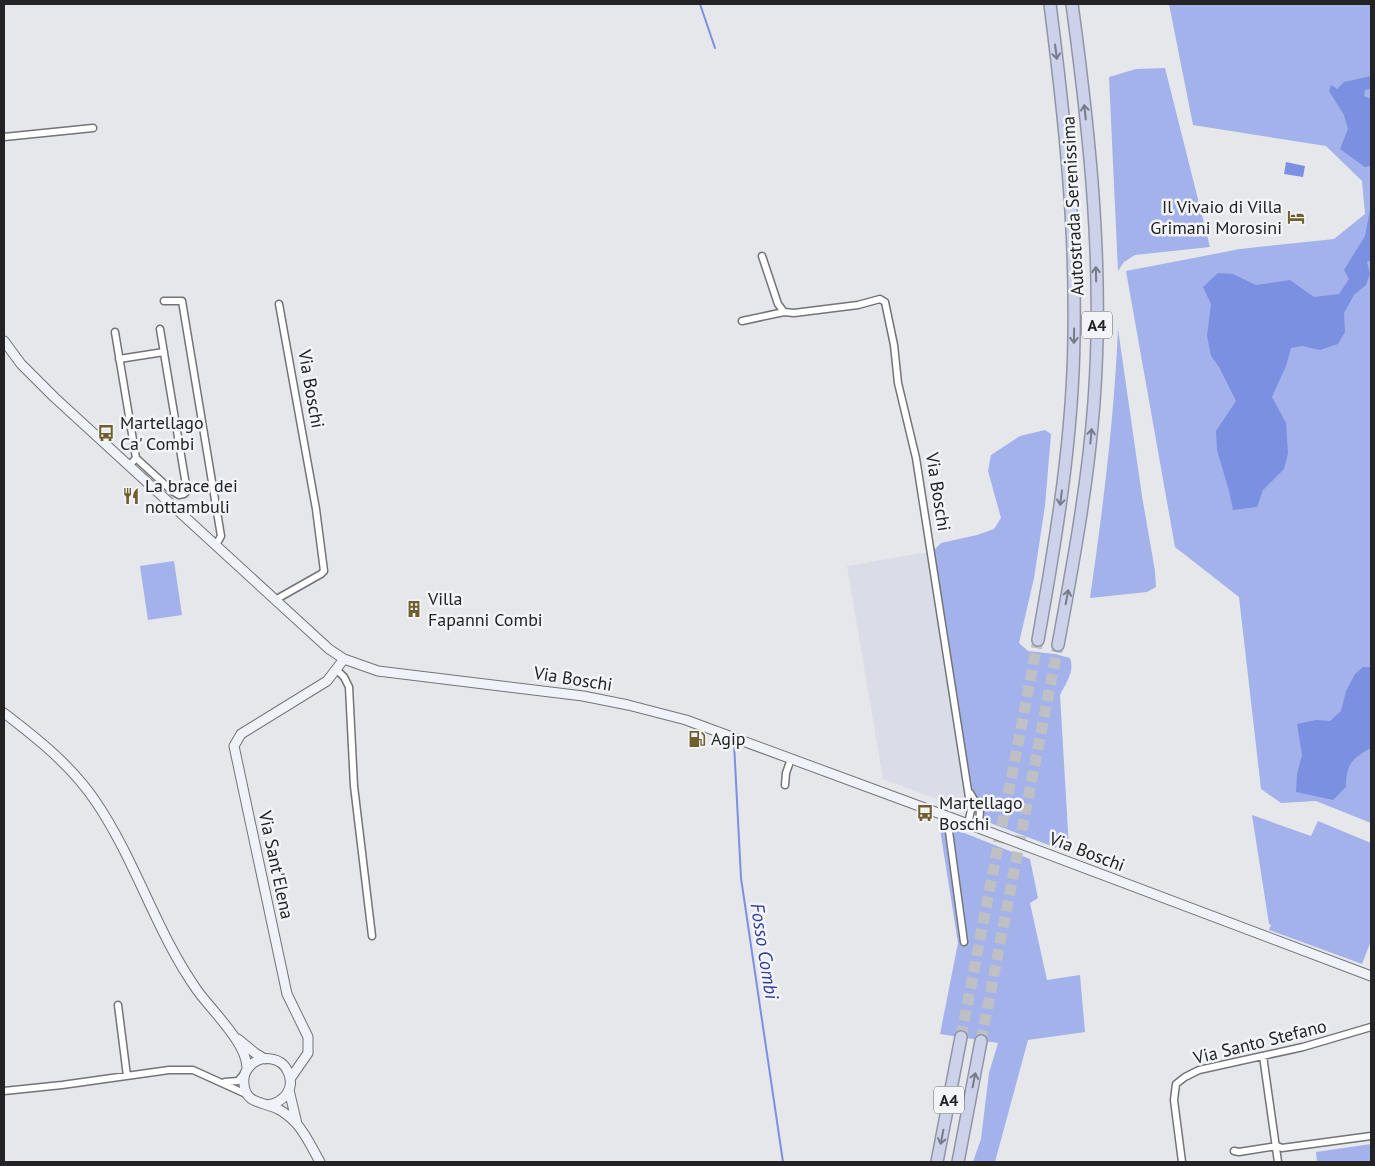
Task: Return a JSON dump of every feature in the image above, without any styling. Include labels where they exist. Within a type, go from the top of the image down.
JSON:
[{"type":"highway","name":"Autostrada Serenissima","points":[[1038,640],[1056,541],[1065,470],[1072,397],[1074,337],[1075,268],[1071,197],[1061,88],[1050,4]]},
{"type":"highway","name":"Autostrada Serenissima","points":[[1058,645],[1077,546],[1087,474],[1097,344],[1094,202],[1072,4]]},
{"type":"highway","name":"A4","points":[[937,1162],[961,1037]]},
{"type":"highway","name":"A4","points":[[958,1162],[981,1041]]},
{"type":"main road","name":"Via Boschi","points":[[4,341],[21,364],[48,392],[329,649],[344,659],[367,668],[390,673],[517,687],[578,696],[628,705],[686,720],[950,817],[1371,976]]},
{"type":"main road","points":[[337,670],[344,659]]},
{"type":"main road","name":"Via Sant'Elena","points":[[304,1059],[308,1050],[308,1037],[287,994],[234,746],[240,734],[328,681],[337,670]]},
{"type":"main road","points":[[4,713],[70,769],[96,802],[124,848],[166,938],[196,990],[232,1034],[246,1059],[244,1084],[246,1094],[254,1101],[282,1112],[297,1124]]},
{"type":"main road","points":[[232,1034],[265,1059]]},
{"type":"main road","points":[[246,1072],[254,1062],[265,1059],[272,1059],[282,1064],[292,1064],[304,1059]]},
{"type":"main road","points":[[290,1080],[304,1059]]},
{"type":"main road","points":[[282,1064],[290,1080],[289,1090],[297,1124],[320,1162]]},
{"type":"main road","points":[[267,1105],[278,1103],[289,1090]]},
{"type":"street","points":[[4,138],[93,128]]},
{"type":"street","points":[[762,256],[778,304],[784,312]]},
{"type":"street","name":"Via Boschi","points":[[742,320],[784,312],[794,313],[858,305],[880,299],[885,302],[894,345],[898,383],[916,458],[968,790]]},
{"type":"street","points":[[164,301],[182,301],[221,536],[216,545]]},
{"type":"street","name":"Via Boschi","points":[[275,600],[324,571],[316,509],[279,304]]},
{"type":"street","points":[[115,332],[136,458],[172,491],[179,495],[187,491],[160,329]]},
{"type":"street","points":[[119,359],[164,352]]},
{"type":"street","points":[[130,465],[136,458]]},
{"type":"street","points":[[337,670],[344,677],[349,687],[354,786],[372,936]]},
{"type":"street","points":[[785,785],[786,773],[791,758]]},
{"type":"street","points":[[968,790],[972,826]]},
{"type":"street","points":[[968,790],[981,812],[972,826]]},
{"type":"street","points":[[950,817],[948,824],[964,942]]},
{"type":"street","points":[[118,1005],[128,1076]]},
{"type":"street","name":"Via Santo Stefano","points":[[1182,1162],[1174,1100],[1176,1084],[1185,1077],[1199,1070],[1331,1040],[1371,1027]]},
{"type":"street","points":[[1263,1056],[1278,1162]]},
{"type":"street","points":[[4,1091],[169,1070],[193,1070],[246,1094]]},
{"type":"street","points":[[222,1082],[236,1082],[246,1072]]},
{"type":"street","points":[[1234,1151],[1239,1152],[1277,1146],[1282,1148],[1371,1136]]},
{"type":"shaded area","points":[[1169,4],[1371,4],[1371,823],[1316,801],[1281,803],[1261,789],[1239,597],[1175,547],[1126,271],[1240,249],[1334,239],[1365,214],[1362,181],[1326,146],[1193,125]]},
{"type":"shaded area","points":[[1165,68],[1210,247],[1135,255],[1124,262],[1118,271],[1109,77],[1136,69]]},
{"type":"shaded area","points":[[1371,76],[1371,89],[1365,90],[1364,96],[1371,99],[1371,166],[1365,167],[1340,149],[1348,129],[1344,115],[1329,91],[1331,85],[1337,89],[1344,82]]},
{"type":"shaded area","points":[[1286,162],[1305,166],[1303,177],[1284,174]]},
{"type":"shaded area","points":[[1371,204],[1371,260],[1367,262],[1370,274],[1366,285],[1354,295],[1344,313],[1345,332],[1338,344],[1320,350],[1302,346],[1291,348],[1286,366],[1272,397],[1286,423],[1288,453],[1284,469],[1263,490],[1257,507],[1233,510],[1217,450],[1216,431],[1236,401],[1219,367],[1211,356],[1207,336],[1211,304],[1203,287],[1218,273],[1233,274],[1256,285],[1290,280],[1314,297],[1339,294],[1349,279],[1344,270],[1365,236]]},
{"type":"shaded area","points":[[1118,329],[1156,587],[1147,592],[1090,598],[1114,397]]},
{"type":"shaded area","points":[[1045,430],[1051,434],[1045,506],[1034,578],[1019,643],[1028,651],[1070,658],[1071,668],[1069,677],[1060,695],[1069,848],[1067,852],[985,821],[982,806],[971,789],[933,551],[941,543],[994,529],[1001,518],[988,471],[991,455],[1020,436]]},
{"type":"shaded area","points":[[928,552],[968,811],[883,779],[847,566]]},
{"type":"shaded area","points":[[174,561],[182,615],[148,620],[140,566]]},
{"type":"shaded area","points":[[1363,667],[1371,667],[1371,748],[1359,755],[1351,763],[1347,773],[1346,787],[1333,800],[1296,792],[1297,774],[1302,755],[1297,724],[1316,720],[1330,721],[1341,711],[1346,691],[1355,674]]},
{"type":"shaded area","points":[[1252,815],[1311,836],[1318,821],[1371,843],[1371,941],[1362,964],[1269,930],[1271,925],[1269,924]]},
{"type":"shaded area","points":[[939,823],[1030,859],[1038,898],[1030,903],[1047,980],[1080,975],[1085,1032],[1028,1040],[995,1162],[973,1162],[981,1139],[989,1073],[998,1043],[940,1034],[958,943]]},
{"type":"shaded area","points":[[1371,1144],[1371,1162],[1317,1162],[1316,1152]]},
{"type":"waterway","points":[[700,4],[715,48]]},
{"type":"waterway","name":"Fosso Combi","points":[[734,743],[741,878],[783,1162]]},
{"type":"tunnel","points":[[961,1037],[1038,640]]},
{"type":"tunnel","points":[[981,1041],[1058,645]]},
{"type":"place","name":"Il Vivaio di Villa Grimani Morosini","points":[[1296,217]]},
{"type":"place","name":"Martellago Ca' Combi","points":[[106,433]]},
{"type":"place","name":"La brace dei nottambuli","points":[[131,496]]},
{"type":"place","name":"Villa Fapanni Combi","points":[[414,609]]},
{"type":"place","name":"Agip","points":[[697,739]]},
{"type":"place","name":"Martellago Boschi","points":[[925,813]]}]
